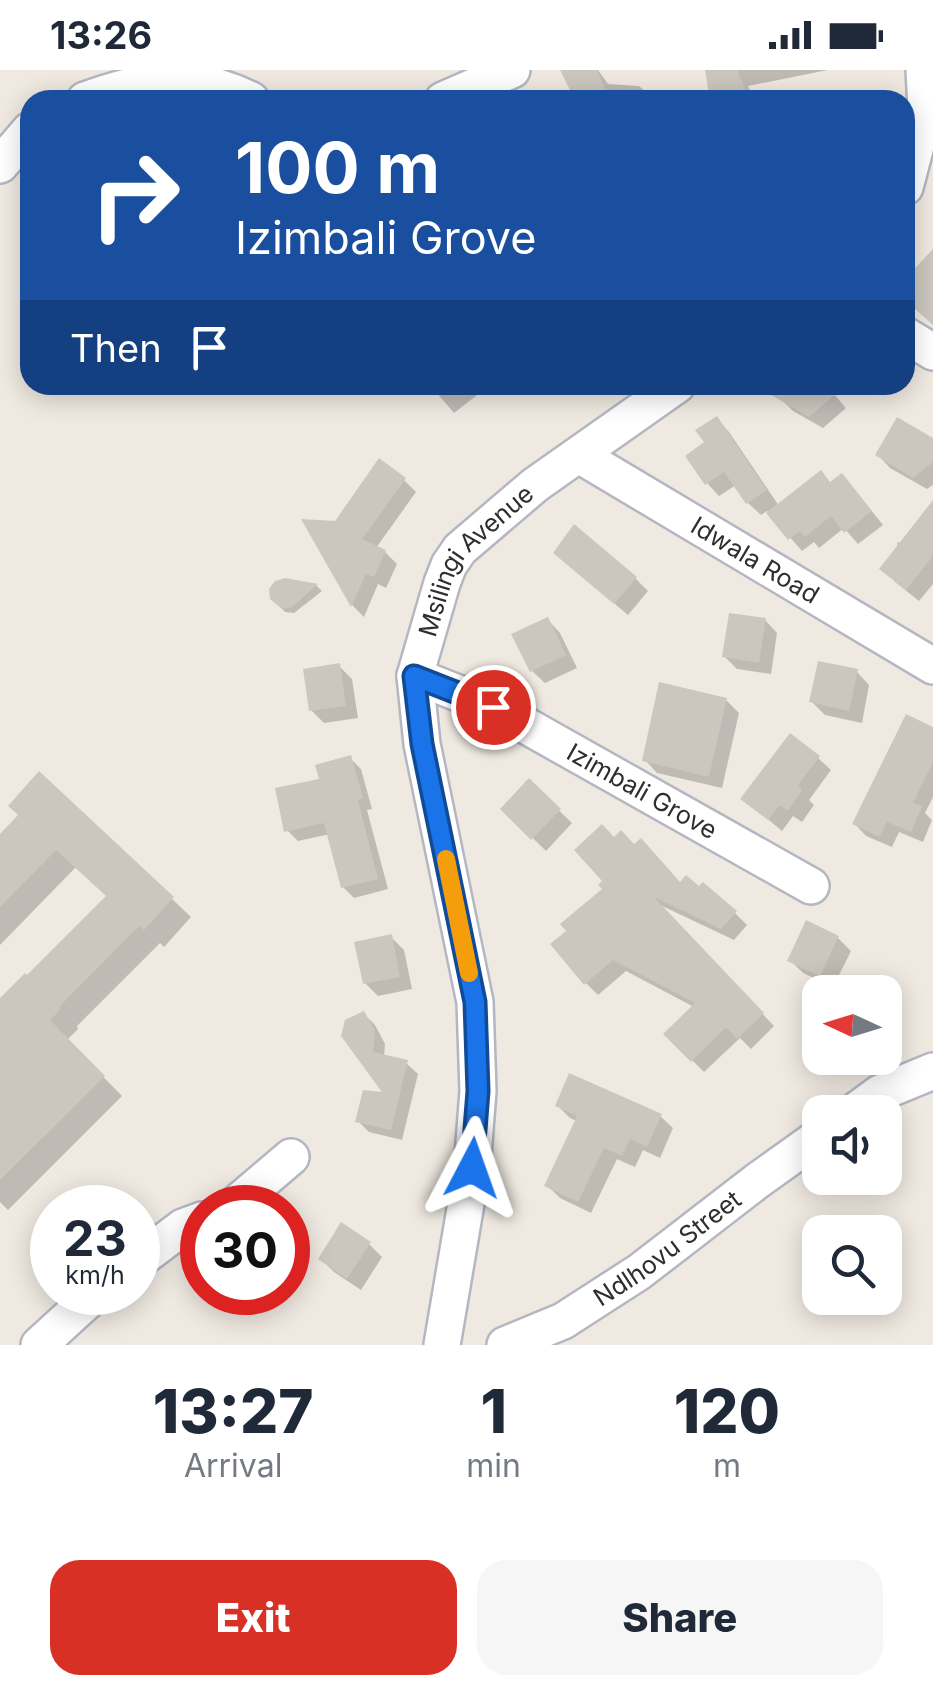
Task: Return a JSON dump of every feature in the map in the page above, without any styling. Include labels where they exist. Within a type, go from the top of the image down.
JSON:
[{"type":"street","points":[[466,90],[512,70]]},
{"type":"street","points":[[915,149],[926,108],[924,70]]},
{"type":"street","points":[[114,90],[174,78],[225,90]]},
{"type":"street","points":[[0,165],[20,142]]},
{"type":"street","name":"Msilingi Avenue","points":[[442,1345],[472,1168],[478,1091],[476,1020],[422,744],[414,676],[442,583],[460,549],[535,485],[663,395]]},
{"type":"street","name":"Idwala Road","points":[[579,455],[932,666]]},
{"type":"street","name":"Izimbali Grove","points":[[414,676],[493,707],[811,886]]},
{"type":"street","points":[[879,1095],[933,1071]]},
{"type":"street","name":"Ndlhovu Street","points":[[506,1345],[563,1321],[639,1272],[802,1149]]},
{"type":"street","points":[[259,1185],[292,1157]]},
{"type":"street","points":[[38,1345],[72,1315]]},
{"type":"building","points":[[560,70],[597,70],[606,90],[570,90]]},
{"type":"building","points":[[705,70],[737,70],[746,90],[708,90]]},
{"type":"building","points":[[933,249],[933,325],[915,309],[915,268]]},
{"type":"building","points":[[771,395],[834,395],[809,417]]},
{"type":"building","points":[[717,416],[767,490],[746,504],[724,472],[705,485],[685,456],[704,442],[695,430]]},
{"type":"building","points":[[897,417],[933,438],[933,462],[913,478],[875,455]]},
{"type":"building","points":[[379,458],[406,478],[362,539],[386,550],[374,577],[366,574],[351,607],[301,519],[335,521]]},
{"type":"building","points":[[821,470],[830,482],[842,473],[872,511],[844,533],[831,516],[805,537],[800,531],[788,540],[766,513]]},
{"type":"building","points":[[933,500],[933,556],[906,590],[879,569]]},
{"type":"building","points":[[574,524],[637,577],[614,604],[553,553]]},
{"type":"building","points":[[285,578],[318,584],[292,607],[282,609],[270,599],[269,589],[275,581]]},
{"type":"building","points":[[729,613],[766,618],[759,663],[722,657]]},
{"type":"building","points":[[548,617],[566,655],[530,672],[511,634]]},
{"type":"building","points":[[818,661],[858,669],[849,711],[809,702]]},
{"type":"building","points":[[340,663],[346,706],[309,711],[303,669]]},
{"type":"building","points":[[659,682],[727,698],[709,777],[642,761]]},
{"type":"building","points":[[906,714],[933,727],[933,762],[913,803],[922,806],[911,832],[887,822],[880,837],[852,824]]},
{"type":"building","points":[[790,733],[820,756],[798,785],[802,790],[788,811],[780,805],[768,820],[740,799]]},
{"type":"building","points":[[351,755],[378,879],[341,888],[324,823],[284,832],[275,788],[319,779],[315,765]]},
{"type":"building","points":[[39,771],[174,897],[144,930],[139,926],[50,1020],[105,1076],[0,1180],[0,998],[106,896],[56,850],[0,907],[0,834],[18,815],[8,806]]},
{"type":"building","points":[[529,778],[561,809],[531,840],[500,809]]},
{"type":"building","points":[[602,824],[614,837],[621,830],[634,844],[641,838],[680,882],[686,875],[699,886],[703,882],[737,911],[721,929],[654,897],[764,1013],[737,1039],[726,1027],[691,1062],[663,1034],[695,1003],[613,960],[584,985],[550,944],[566,931],[560,924],[602,889],[598,885],[602,881],[574,850]]},
{"type":"building","points":[[806,920],[839,936],[820,975],[787,961]]},
{"type":"building","points":[[392,934],[400,977],[363,984],[354,942]]},
{"type":"building","points":[[364,1011],[375,1031],[373,1052],[408,1060],[391,1130],[355,1122],[363,1090],[382,1092],[341,1036],[345,1020]]},
{"type":"building","points":[[569,1073],[662,1114],[647,1147],[630,1139],[622,1156],[604,1148],[578,1202],[544,1186],[577,1116],[555,1106]]},
{"type":"building","points":[[341,1222],[371,1242],[347,1279],[318,1259]]},
{"type":"slow traffic","points":[[446,859],[469,973]]},
{"type":"route","points":[[472,1168],[478,1091],[475,1002],[422,744],[414,676],[493,707]]}]
